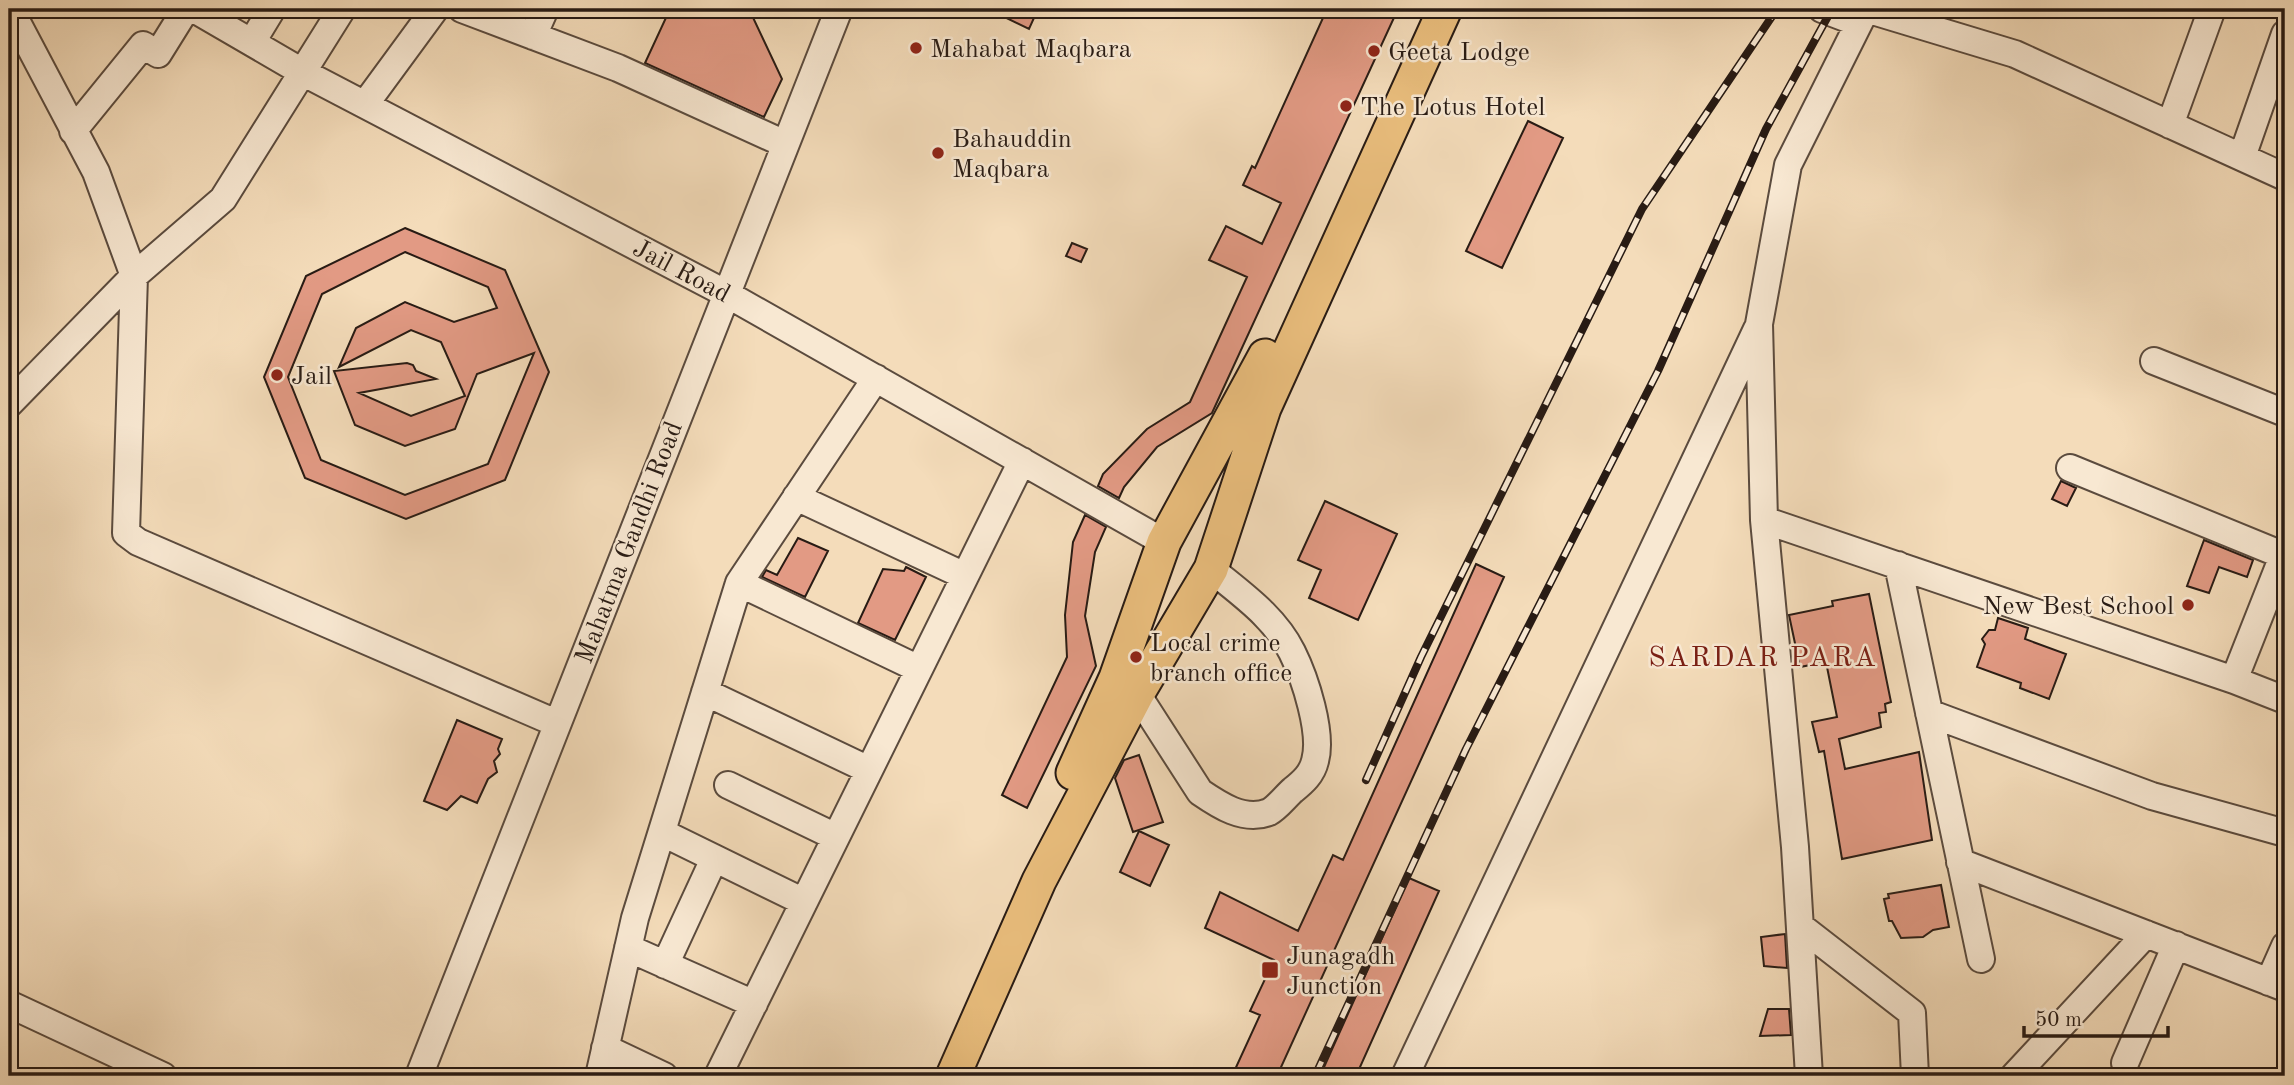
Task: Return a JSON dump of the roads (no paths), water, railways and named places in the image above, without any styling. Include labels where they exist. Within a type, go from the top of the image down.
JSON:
[{"type":"main road","points":[[938,1076],[1116,678],[1164,542],[1278,332],[1428,9]]},
{"type":"main road","points":[[953,1076],[1039,881],[1138,694],[1210,569],[1264,408],[1445,9]]},
{"type":"main road","points":[[1203,472],[1237,489]]},
{"type":"main road","points":[[1147,585],[1190,604]]},
{"type":"street","points":[[10,9],[96,172],[134,276],[126,533],[138,542],[556,723]]},
{"type":"street","points":[[73,131],[143,45],[158,54],[186,9]]},
{"type":"street","name":"Jail Road","points":[[194,9],[304,73],[366,103],[725,293],[1164,542]]},
{"type":"street","points":[[252,42],[272,9]]},
{"type":"street","points":[[9,404],[134,276],[223,200],[342,9]]},
{"type":"street","points":[[366,103],[435,9]]},
{"type":"street","points":[[462,9],[618,68],[785,144]]},
{"type":"street","points":[[533,36],[545,9]]},
{"type":"street","name":"Mahatma Gandhi Road","points":[[419,1076],[839,9]]},
{"type":"street","points":[[1822,9],[1864,13],[2015,54],[2285,177]]},
{"type":"street","points":[[2170,125],[2212,9]]},
{"type":"street","points":[[1809,1076],[1800,926],[1764,520],[1759,324],[1788,165],[1864,13]]},
{"type":"street","points":[[2242,157],[2285,34]]},
{"type":"street","points":[[1405,1076],[1759,324]]},
{"type":"street","points":[[2154,361],[2285,413]]},
{"type":"street","points":[[599,1076],[635,918],[739,583],[876,378]]},
{"type":"street","points":[[718,1076],[1022,461]]},
{"type":"street","points":[[2070,468],[2285,554],[2234,680]]},
{"type":"street","points":[[796,497],[965,576]]},
{"type":"street","points":[[1764,520],[2234,680],[2285,700]]},
{"type":"street","points":[[1898,565],[1981,959]]},
{"type":"street","points":[[1138,694],[1200,792],[1239,814],[1269,812],[1308,778],[1315,762],[1317,746],[1306,684],[1292,651],[1271,618],[1210,569]]},
{"type":"street","points":[[739,583],[919,670]]},
{"type":"street","points":[[705,692],[869,770]]},
{"type":"street","points":[[1929,713],[2152,796],[2285,833]]},
{"type":"street","points":[[729,785],[836,837]]},
{"type":"street","points":[[663,833],[804,902]]},
{"type":"street","points":[[665,965],[714,859]]},
{"type":"street","points":[[1960,862],[2277,985],[2285,946]]},
{"type":"street","points":[[1800,926],[1912,1013],[1915,1076]]},
{"type":"street","points":[[2014,1076],[2146,934]]},
{"type":"street","points":[[2125,1063],[2176,945]]},
{"type":"street","points":[[628,948],[754,1004]]},
{"type":"street","points":[[9,1004],[163,1076]]},
{"type":"street","points":[[605,1048],[664,1076]]},
{"type":"railway","points":[[1366,780],[1421,657],[1642,209],[1777,9]]},
{"type":"railway","points":[[1315,1076],[1466,749],[1658,371],[1766,129],[1832,9]]},
{"type":"place","name":"Mahabat Maqbara","points":[[916,48]]},
{"type":"place","name":"Geeta Lodge","points":[[1374,51]]},
{"type":"place","name":"The Lotus Hotel","points":[[1346,106]]},
{"type":"place","name":"Bahauddin Maqbara","points":[[938,153]]},
{"type":"place","name":"Jail","points":[[277,375]]},
{"type":"place","name":"New Best School","points":[[2188,605]]},
{"type":"place","name":"Local crime branch office","points":[[1136,657]]},
{"type":"place","name":"Junagadh Junction","points":[[1270,970]]},
{"type":"district","name":"SARDAR PARA","points":[[1763,656]]}]
